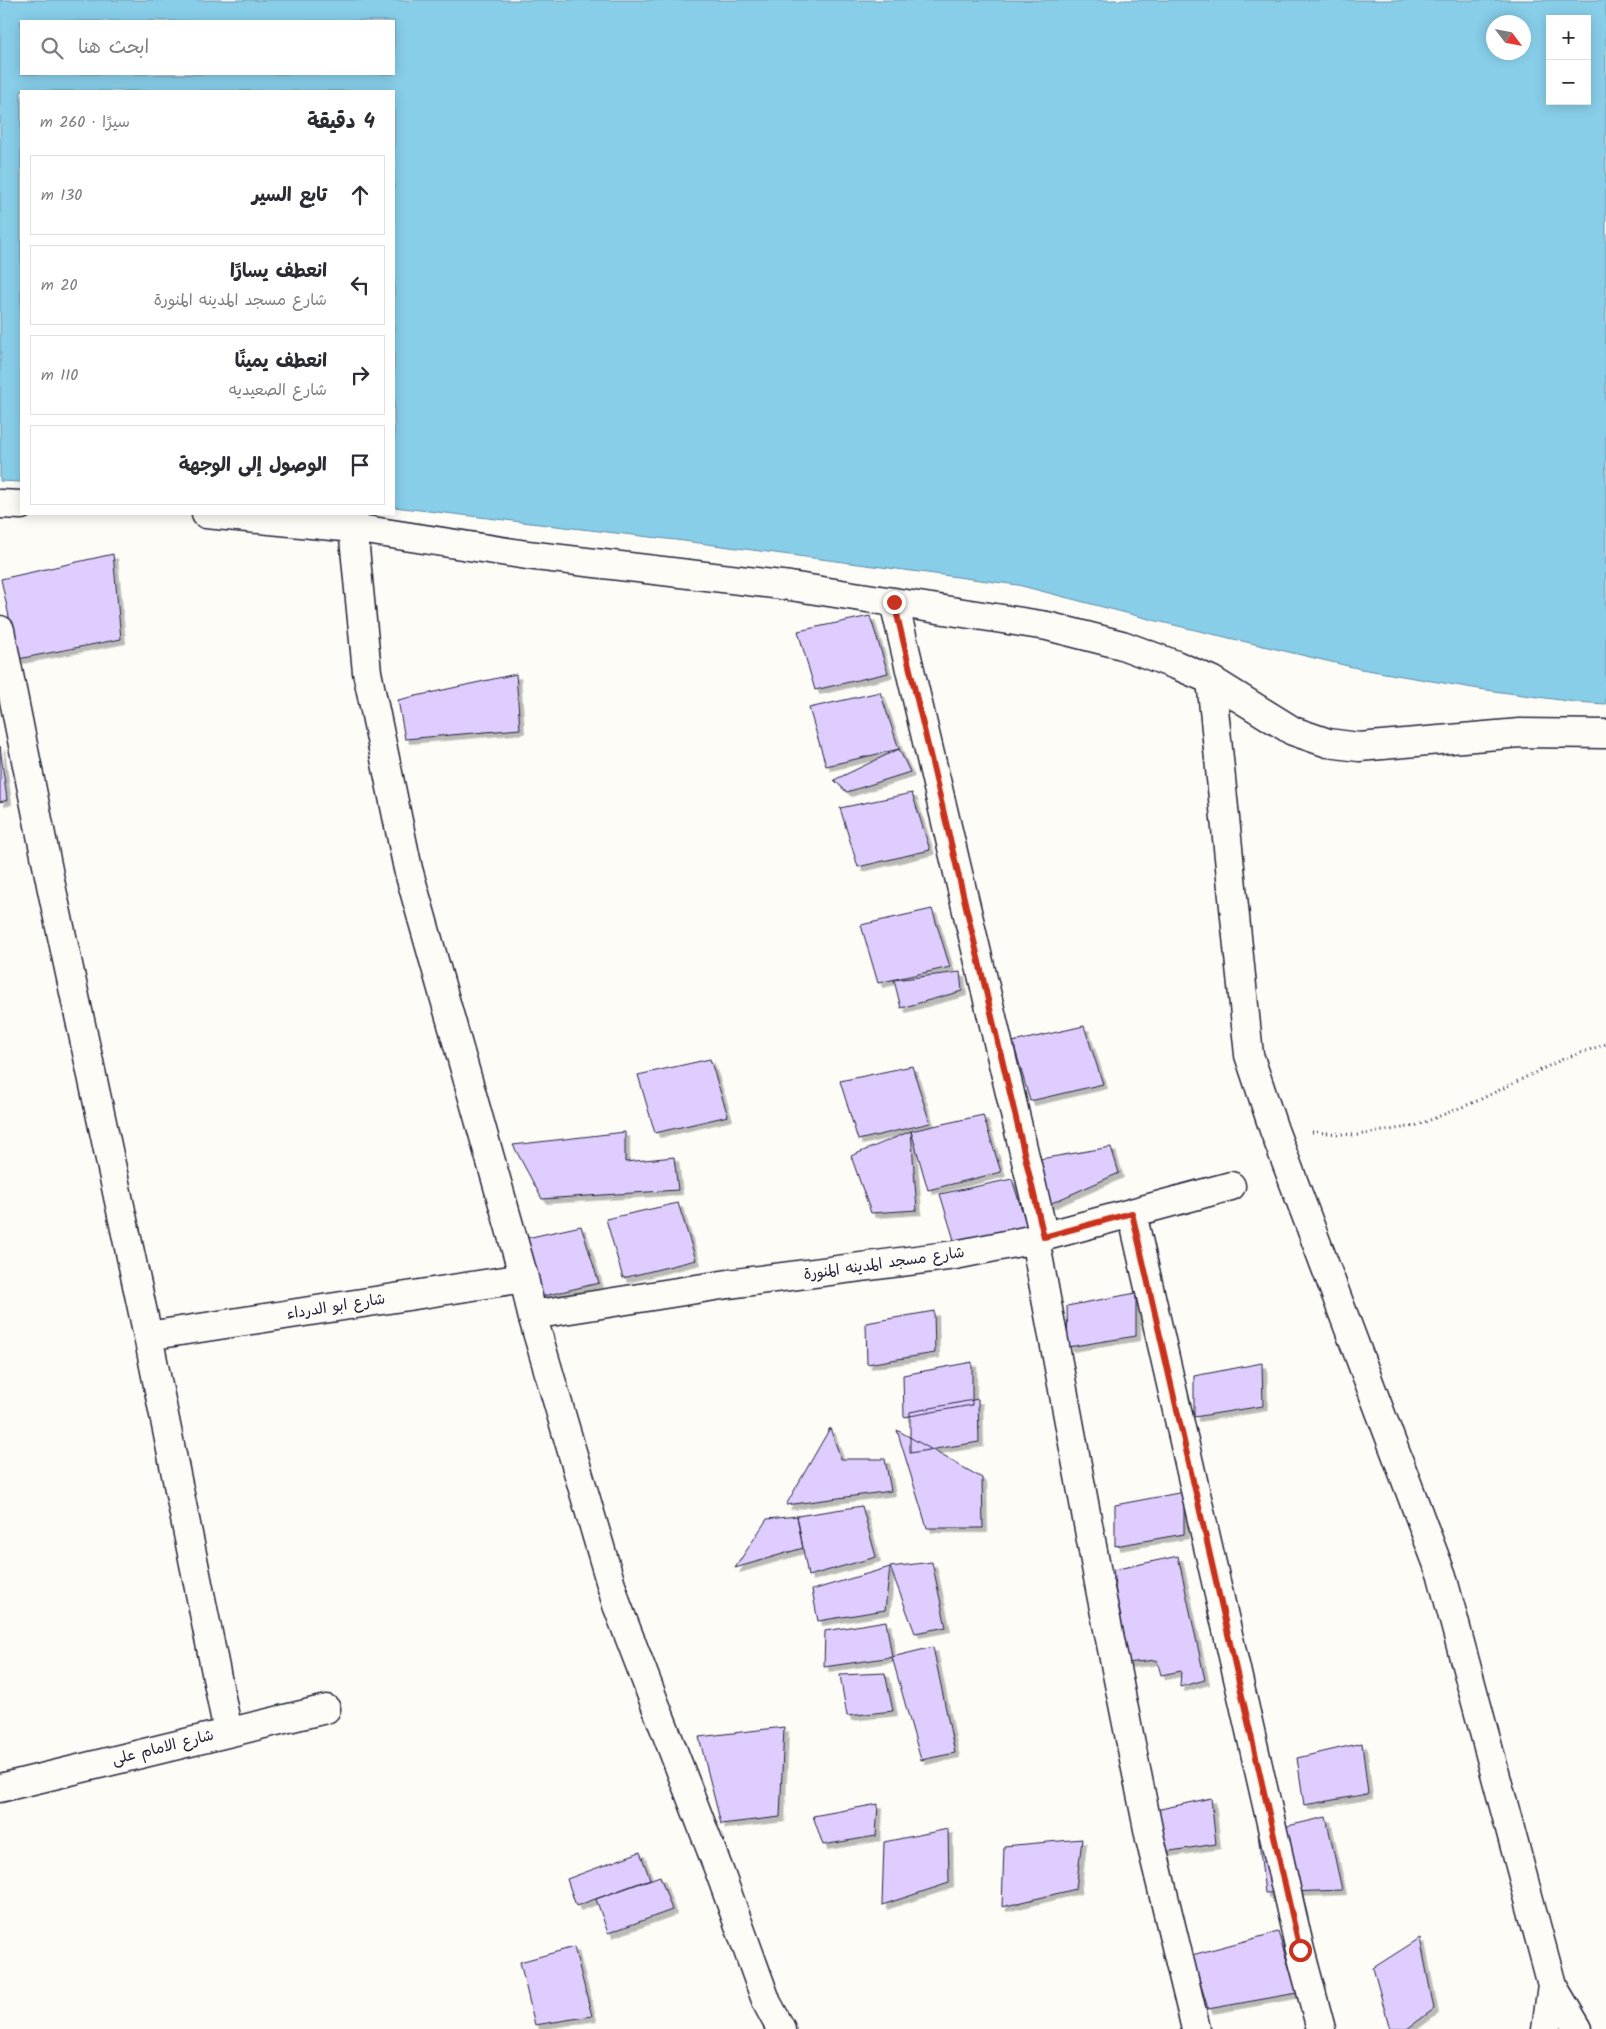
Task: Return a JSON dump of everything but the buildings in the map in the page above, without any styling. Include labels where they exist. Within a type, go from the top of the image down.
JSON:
[{"type":"street","points":[[0,504],[20,505]]},
{"type":"street","points":[[217,515],[354,528],[527,555],[790,586],[1047,626],[1122,645],[1176,665],[1211,680],[1293,731],[1328,743],[1359,747],[1520,732],[1606,734]]},
{"type":"street","points":[[354,528],[367,672],[408,869],[524,1278],[532,1315],[617,1606],[720,1873],[767,2003],[781,2029]]},
{"type":"street","points":[[894,602],[1040,1238],[1101,1594],[1150,1839],[1196,2029]]},
{"type":"street","points":[[0,630],[54,899],[148,1336],[228,1732]]},
{"type":"street","points":[[1211,680],[1248,1055],[1274,1130],[1442,1576],[1552,1985],[1578,2029]]},
{"type":"street","name":"شارع مسجد المدينه المنورة","points":[[532,1315],[728,1284],[955,1255],[1040,1238],[1231,1186]]},
{"type":"street","points":[[1132,1213],[1300,1950],[1321,2029]]},
{"type":"street","name":"شارع ابو الدرداء","points":[[148,1336],[524,1278]]},
{"type":"street","name":"شارع الامام على","points":[[0,1788],[326,1708]]},
{"type":"street","points":[[1546,2029],[1552,1985]]},
{"type":"path","points":[[1274,1130],[1357,1135],[1415,1126],[1477,1101],[1563,1059],[1606,1044]]},
{"type":"water","points":[[0,0],[1606,0],[1606,704],[1575,702],[1479,689],[1361,669],[1157,621],[1018,585],[684,541],[395,507],[395,90],[20,90],[20,482],[0,481]]},
{"type":"route","points":[[894,602],[1044,1237],[1132,1213],[1300,1950]]}]
